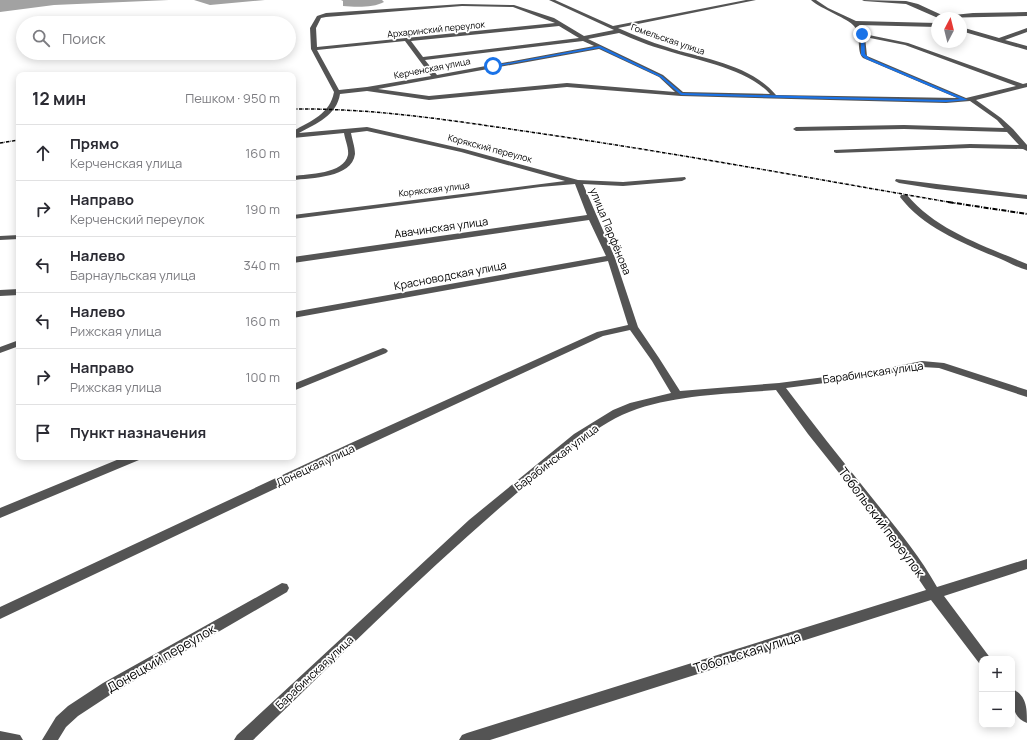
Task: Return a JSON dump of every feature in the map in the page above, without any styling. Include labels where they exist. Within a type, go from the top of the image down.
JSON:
[{"type":"street","name":"Гомельская улица","points":[[551,0],[616,30],[659,47],[736,71],[764,85],[775,97]]},
{"type":"street","points":[[421,59],[584,38],[616,30],[622,25],[754,0]]},
{"type":"street","points":[[813,0],[826,9],[855,23],[931,25]]},
{"type":"street","points":[[864,0],[905,2],[931,13]]},
{"type":"street","points":[[296,133],[331,111],[335,105],[337,92],[314,49],[313,28],[319,17],[329,15],[462,5],[514,6],[544,16],[600,47],[661,76],[681,94]]},
{"type":"street","points":[[967,16],[1027,14]]},
{"type":"street","points":[[855,23],[862,34],[863,55],[868,59],[969,99],[987,108],[1011,130],[1026,148]]},
{"type":"street","name":"Архаринский переулок","points":[[314,49],[408,41],[559,24]]},
{"type":"street","points":[[999,40],[1027,30]]},
{"type":"street","points":[[967,31],[1027,48]]},
{"type":"street","points":[[862,34],[906,44],[1024,86]]},
{"type":"street","points":[[408,41],[436,76]]},
{"type":"street","name":"Керченская улица","points":[[337,92],[368,89],[600,47]]},
{"type":"street","points":[[368,89],[429,98],[534,87],[573,85],[681,94],[946,101],[969,99],[1024,86]]},
{"type":"street","points":[[796,129],[904,127],[1011,130]]},
{"type":"street","name":"Корякский переулок","points":[[296,135],[367,129],[425,141],[578,182],[623,184],[682,179]]},
{"type":"street","points":[[296,178],[333,172],[343,168],[350,160],[352,154],[347,130]]},
{"type":"street","points":[[836,151],[970,146],[1026,148]]},
{"type":"street","points":[[899,181],[943,188],[1027,197]]},
{"type":"street","name":"Корякская улица","points":[[296,217],[540,185],[578,182]]},
{"type":"street","name":"улица Парфёнова","points":[[578,182],[611,258],[633,327],[656,360],[677,395]]},
{"type":"street","points":[[904,198],[916,212],[940,227],[1027,267]]},
{"type":"street","name":"Авачинская улица","points":[[296,260],[592,217]]},
{"type":"street","points":[[0,238],[16,237]]},
{"type":"street","name":"Красноводская улица","points":[[296,315],[611,258]]},
{"type":"street","points":[[0,293],[16,292]]},
{"type":"street","name":"Донецкая улица","points":[[0,612],[355,446],[433,412],[600,334],[616,329],[633,327]]},
{"type":"street","points":[[0,350],[16,344]]},
{"type":"street","points":[[296,387],[383,351]]},
{"type":"street","name":"Барабинская улица","points":[[242,740],[472,523],[578,437],[617,413],[634,406],[677,395],[779,386],[871,374],[922,364],[940,365],[1027,394]]},
{"type":"street","name":"Тобольский переулок","points":[[779,386],[812,431],[895,536],[925,577],[934,593],[982,656]]},
{"type":"street","points":[[0,513],[128,460]]},
{"type":"street","name":"Тобольская улица","points":[[467,740],[1027,564]]},
{"type":"street","name":"Донецкий переулок","points":[[50,740],[61,722],[73,711],[108,688],[282,588]]},
{"type":"street","points":[[1015,700],[1027,716]]},
{"type":"street","points":[[0,738],[15,740]]},
{"type":"shaded area","points":[[0,0],[169,0],[54,5],[0,12]]},
{"type":"shaded area","points":[[194,0],[265,0],[210,5]]},
{"type":"shaded area","points":[[341,0],[382,0],[384,2],[364,7],[353,7],[343,6],[343,1]]},
{"type":"railway","points":[[296,109],[324,109],[385,113],[476,124],[693,158],[950,202]]},
{"type":"railway","points":[[0,143],[16,140]]},
{"type":"railway","points":[[950,202],[1027,214]]},
{"type":"railway","points":[[950,202],[954,203]]},
{"type":"route","points":[[493,66],[600,47],[661,76],[681,94],[946,101],[966,100],[868,59],[863,55],[862,34]]}]
